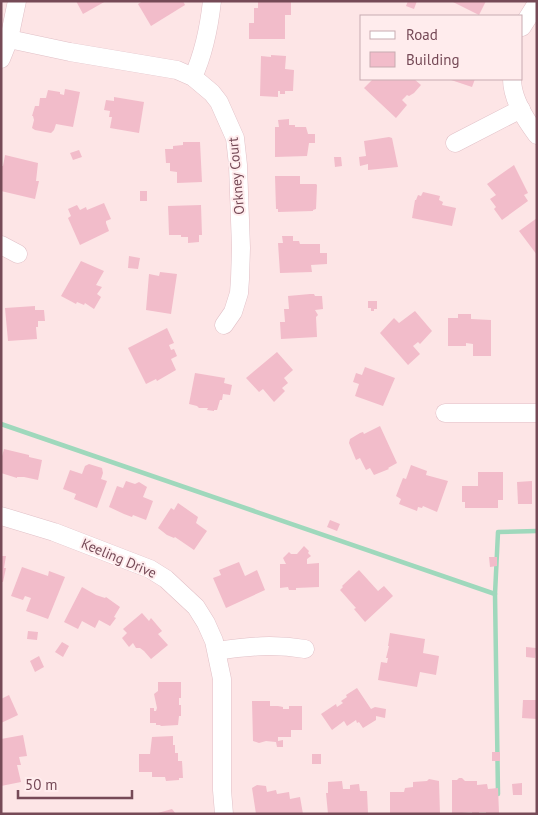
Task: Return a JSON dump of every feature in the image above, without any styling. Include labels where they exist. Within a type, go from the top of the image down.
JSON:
[{"type":"street","points":[[1,59],[9,39],[17,1]]},
{"type":"street","points":[[193,77],[206,41],[212,1]]},
{"type":"street","points":[[523,25],[537,3]]},
{"type":"street","name":"Orkney Court","points":[[9,39],[70,52],[177,70],[193,77],[212,93],[219,102],[235,138],[241,239],[239,293],[232,312],[224,325]]},
{"type":"street","points":[[512,80],[512,89],[521,109],[537,135]]},
{"type":"street","points":[[455,144],[521,109]]},
{"type":"street","points":[[1,246],[18,254]]},
{"type":"street","points":[[446,413],[537,413]]},
{"type":"street","name":"Keeling Drive","points":[[1,516],[54,532],[137,564],[166,579],[196,607],[206,623],[217,651],[222,679],[222,790],[224,814]]},
{"type":"street","points":[[217,651],[266,645],[305,649]]},
{"type":"building","points":[[76,1],[106,1],[83,14]]},
{"type":"building","points":[[143,1],[183,1],[185,5],[151,26],[138,4]]},
{"type":"building","points":[[258,1],[291,1],[291,15],[285,15],[285,39],[249,39],[249,23],[254,23],[254,8],[258,8]]},
{"type":"building","points":[[408,1],[417,1],[414,9],[406,6]]},
{"type":"building","points":[[451,1],[486,1],[479,15]]},
{"type":"building","points":[[271,55],[286,56],[285,69],[294,70],[293,91],[285,91],[285,94],[280,94],[280,91],[278,91],[278,97],[260,96],[261,56],[271,57]]},
{"type":"building","points":[[372,80],[415,80],[421,85],[414,93],[409,96],[407,95],[402,100],[407,105],[396,118],[364,88]]},
{"type":"building","points":[[451,80],[475,80],[472,87]]},
{"type":"building","points":[[65,89],[80,92],[73,127],[56,124],[51,133],[32,128],[34,120],[32,116],[35,106],[39,106],[40,98],[46,98],[48,90],[60,92],[60,94],[64,95]]},
{"type":"building","points":[[114,97],[144,102],[139,133],[110,128],[112,117],[109,117],[110,111],[104,110],[106,100],[114,101]]},
{"type":"building","points":[[289,119],[289,125],[306,127],[308,134],[315,134],[315,143],[309,143],[307,156],[275,157],[275,127],[279,127],[278,120]]},
{"type":"building","points":[[392,138],[398,167],[368,170],[368,164],[360,166],[359,157],[366,156],[364,141]]},
{"type":"building","points":[[183,142],[200,142],[202,182],[177,183],[177,172],[170,171],[170,163],[166,163],[165,149],[173,149],[173,146],[183,145]]},
{"type":"building","points":[[79,150],[82,157],[73,160],[70,153]]},
{"type":"building","points":[[5,155],[38,163],[36,181],[39,181],[35,199],[1,191],[1,166],[3,166]]},
{"type":"building","points":[[334,157],[341,157],[342,166],[335,167]]},
{"type":"building","points":[[514,165],[528,193],[524,195],[528,201],[502,220],[490,199],[496,195],[487,184]]},
{"type":"building","points":[[275,176],[300,176],[300,184],[316,184],[316,209],[313,211],[278,212],[278,209],[276,209]]},
{"type":"building","points":[[140,191],[147,191],[147,201],[140,201]]},
{"type":"building","points":[[423,192],[440,196],[439,200],[443,202],[442,205],[456,208],[452,226],[412,218],[415,200]]},
{"type":"building","points":[[104,203],[111,219],[106,221],[109,231],[80,245],[68,218],[71,216],[68,209],[77,205],[80,210],[86,207],[87,210]]},
{"type":"building","points":[[201,205],[202,235],[199,235],[199,242],[188,243],[188,237],[169,235],[168,206]]},
{"type":"building","points":[[537,218],[537,255],[519,231]]},
{"type":"building","points":[[282,236],[293,236],[293,241],[299,241],[300,244],[320,244],[320,253],[327,253],[327,264],[311,265],[312,272],[280,273],[278,243],[283,243]]},
{"type":"building","points":[[129,256],[140,258],[138,269],[128,268]]},
{"type":"building","points":[[81,261],[104,271],[96,285],[102,287],[97,294],[101,297],[94,309],[85,303],[84,305],[77,302],[76,304],[61,296]]},
{"type":"building","points":[[160,272],[177,274],[171,314],[146,310],[149,274],[159,276]]},
{"type":"building","points":[[314,294],[315,296],[322,296],[323,309],[315,310],[318,315],[316,317],[317,337],[281,339],[280,322],[285,322],[284,309],[289,309],[288,296]]},
{"type":"building","points":[[368,301],[377,301],[377,309],[371,311],[371,308],[368,308]]},
{"type":"building","points":[[35,306],[35,310],[44,310],[45,321],[38,321],[38,327],[36,327],[37,339],[8,341],[5,308]]},
{"type":"building","points":[[415,311],[432,331],[420,344],[418,342],[413,346],[420,354],[408,365],[380,333],[394,318],[399,323]]},
{"type":"building","points":[[458,314],[471,314],[471,319],[491,320],[491,356],[473,356],[473,344],[466,343],[466,346],[448,346],[448,318],[458,318]]},
{"type":"building","points":[[167,328],[174,343],[169,345],[171,350],[174,349],[177,356],[171,359],[176,370],[157,381],[156,379],[146,384],[128,348]]},
{"type":"building","points":[[277,352],[293,370],[284,378],[288,383],[282,388],[285,391],[274,402],[263,389],[259,392],[246,378]]},
{"type":"building","points":[[365,367],[395,378],[383,406],[355,396],[359,384],[353,382],[356,373],[362,375]]},
{"type":"building","points":[[195,373],[225,378],[224,383],[232,385],[230,395],[223,394],[217,410],[207,410],[208,408],[199,408],[189,404]]},
{"type":"building","points":[[380,426],[397,463],[389,469],[374,475],[370,468],[366,470],[360,458],[356,460],[349,443],[350,439],[360,433],[363,432],[364,434]]},
{"type":"building","points":[[4,449],[42,460],[38,480],[24,477],[17,478],[1,473],[1,460]]},
{"type":"building","points":[[89,464],[102,468],[101,479],[107,481],[97,508],[74,499],[76,494],[63,489],[70,470],[82,474],[85,466]]},
{"type":"building","points":[[411,465],[427,471],[426,475],[448,481],[437,512],[423,506],[422,508],[418,507],[417,511],[399,504],[401,499],[396,496],[403,478],[406,479]]},
{"type":"building","points":[[478,472],[503,472],[503,500],[498,500],[498,508],[465,508],[465,502],[462,502],[462,486],[478,486]]},
{"type":"building","points":[[126,481],[135,484],[139,482],[147,487],[143,497],[153,501],[146,520],[133,515],[132,517],[109,507],[117,486],[123,488]]},
{"type":"building","points":[[532,481],[532,504],[518,504],[517,482]]},
{"type":"building","points":[[178,503],[198,517],[196,523],[207,531],[194,550],[158,528],[171,508],[174,510]]},
{"type":"building","points":[[330,520],[340,524],[337,531],[327,527]]},
{"type":"building","points":[[304,546],[311,556],[307,559],[307,564],[319,563],[319,587],[296,588],[296,590],[289,590],[288,587],[280,588],[280,564],[286,564],[283,558],[289,552],[297,554]]},
{"type":"building","points":[[1,556],[6,556],[3,582],[1,582]]},
{"type":"building","points":[[489,557],[497,557],[497,566],[490,567]]},
{"type":"building","points":[[239,562],[245,576],[257,570],[265,590],[226,608],[213,578],[221,575],[219,570]]},
{"type":"building","points":[[22,567],[48,576],[49,571],[65,577],[48,619],[26,611],[31,598],[25,596],[23,600],[11,596]]},
{"type":"building","points":[[359,570],[378,591],[384,586],[393,596],[365,622],[354,609],[356,608],[340,590]]},
{"type":"building","points":[[82,587],[96,595],[106,597],[120,607],[114,617],[116,618],[110,626],[99,620],[95,628],[82,621],[78,629],[64,622]]},
{"type":"building","points":[[142,613],[149,621],[151,618],[162,631],[158,634],[168,645],[151,659],[140,648],[136,648],[133,643],[129,647],[122,638],[127,633],[123,629]]},
{"type":"building","points":[[28,631],[38,632],[37,640],[27,639]]},
{"type":"building","points":[[390,633],[425,639],[423,653],[439,656],[436,675],[420,672],[417,687],[378,680],[381,662],[387,663]]},
{"type":"building","points":[[62,642],[69,646],[63,657],[55,652]]},
{"type":"building","points":[[526,647],[536,648],[535,658],[526,657]]},
{"type":"building","points":[[39,656],[44,667],[35,672],[30,661]]},
{"type":"building","points":[[158,682],[181,682],[179,705],[181,705],[181,716],[179,716],[178,725],[161,726],[156,725],[156,723],[150,723],[150,708],[154,708],[154,711],[156,711],[157,708],[154,694],[158,691]]},
{"type":"building","points":[[357,688],[371,709],[375,707],[386,709],[385,718],[376,716],[376,720],[363,728],[356,720],[347,726],[344,721],[332,730],[321,714],[336,704],[337,707],[343,703],[341,701],[347,697],[346,695]]},
{"type":"building","points":[[9,695],[18,715],[1,723],[1,699]]},
{"type":"building","points":[[523,700],[537,700],[537,719],[522,718]]},
{"type":"building","points":[[252,701],[270,701],[270,706],[283,707],[283,709],[289,709],[289,706],[302,706],[302,730],[291,730],[291,737],[278,737],[278,741],[283,740],[283,747],[277,747],[276,742],[266,741],[259,743],[253,741]]},
{"type":"building","points":[[23,735],[27,756],[19,757],[21,765],[17,765],[21,782],[1,786],[1,739]]},
{"type":"building","points":[[173,736],[175,753],[178,753],[178,761],[182,761],[183,778],[166,781],[165,777],[152,777],[152,772],[139,772],[139,754],[150,754],[152,737]]},
{"type":"building","points":[[492,752],[500,752],[500,761],[492,761]]},
{"type":"building","points":[[312,754],[321,754],[321,764],[312,764]]},
{"type":"building","points":[[459,778],[465,781],[477,781],[477,785],[487,784],[488,789],[498,788],[499,813],[479,812],[479,814],[472,814],[472,812],[452,814],[452,780]]},
{"type":"building","points":[[429,779],[439,781],[440,814],[390,814],[390,792],[404,792],[405,788],[413,787],[413,782],[427,781]]},
{"type":"building","points":[[342,781],[343,789],[350,789],[350,785],[359,784],[360,791],[367,791],[368,813],[328,814],[326,793],[328,793],[328,782]]},
{"type":"building","points":[[522,783],[522,795],[513,795],[512,784]]},
{"type":"building","points":[[257,785],[266,786],[267,792],[276,790],[277,794],[289,792],[290,799],[300,797],[303,814],[256,814],[252,788]]},
{"type":"building","points":[[172,809],[176,814],[158,814],[158,813]]},
{"type":"waterway","points":[[1,424],[495,594]]},
{"type":"waterway","points":[[498,794],[495,594],[498,532],[537,531]]}]
